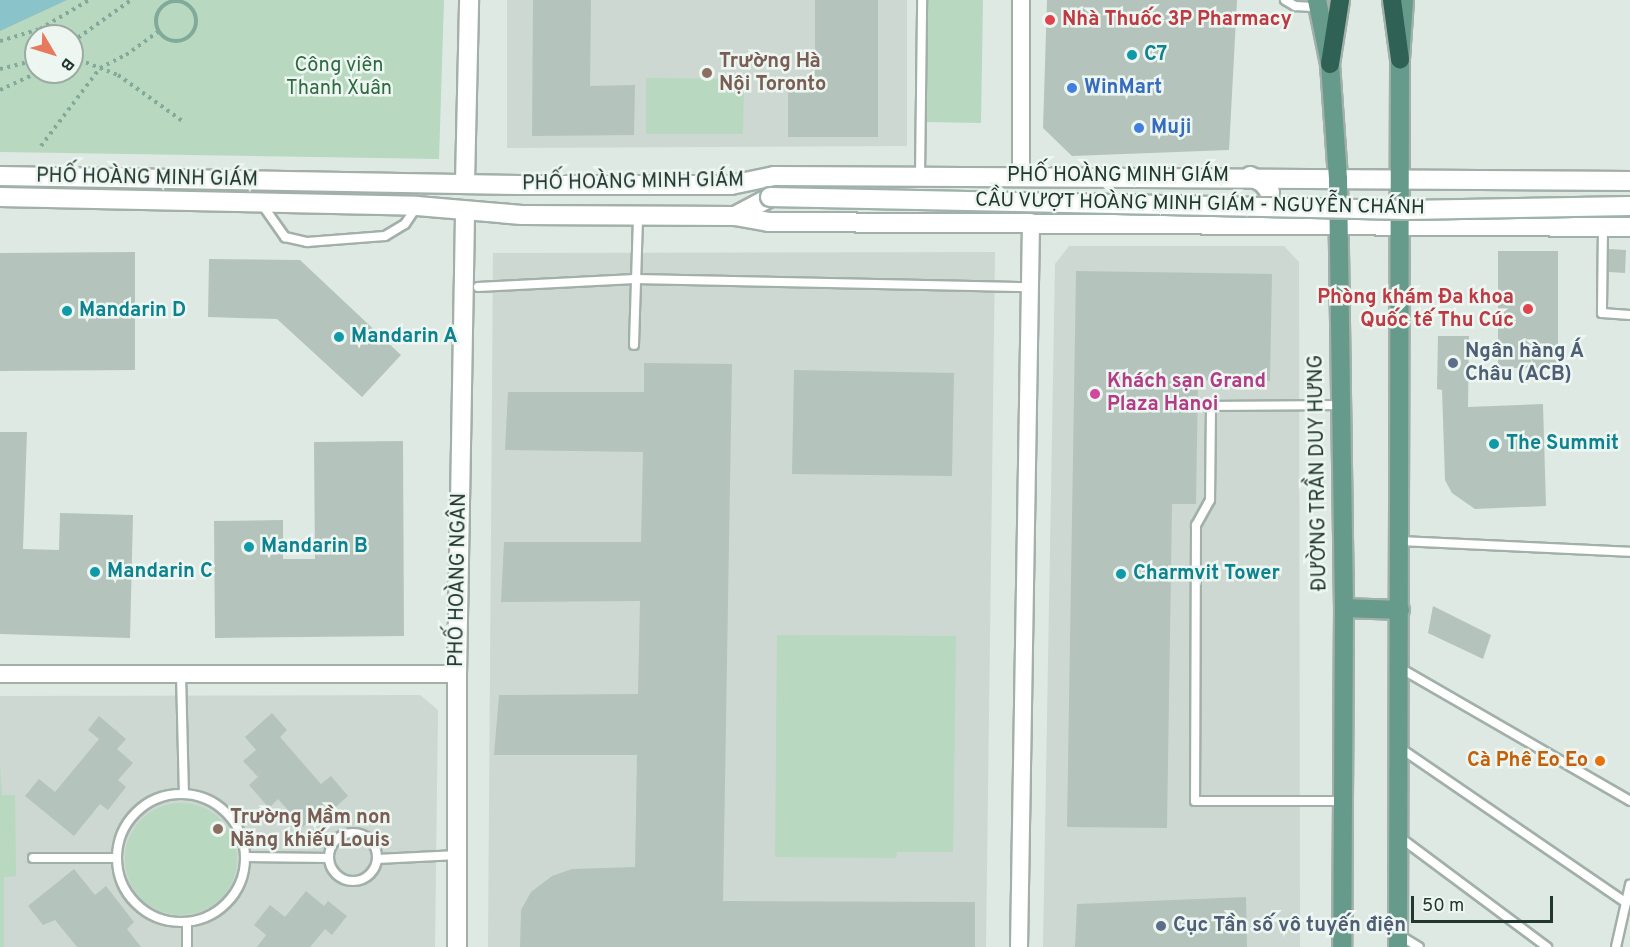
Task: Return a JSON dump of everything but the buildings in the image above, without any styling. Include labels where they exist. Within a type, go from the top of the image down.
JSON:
[{"type":"highway","points":[[1330,64],[1340,0]]},
{"type":"highway","points":[[1392,0],[1400,59]]},
{"type":"main road","points":[[1398,941],[1403,180],[1400,59],[1404,0]]},
{"type":"main road","name":"ĐƯỜNG TRẦN DUY HƯNG","points":[[1317,4],[1330,64],[1338,179],[1344,608],[1341,801],[1342,947]]},
{"type":"main road","points":[[1344,608],[1400,609]]},
{"type":"street","points":[[465,182],[469,0]]},
{"type":"street","points":[[1021,0],[1021,176]]},
{"type":"street","name":"PHỐ HOÀNG MINH GIÁM","points":[[0,176],[423,185],[465,182],[731,185],[774,176],[1249,176],[1522,182],[1630,181]]},
{"type":"street","points":[[1241,222],[1259,215],[1269,204],[1270,192],[1263,183],[1249,176]]},
{"type":"street","points":[[1508,226],[1496,220],[1491,205],[1495,197],[1522,182]]},
{"type":"street","name":"CẦU VƯỢT HOÀNG MINH GIÁM - NGUYỄN CHÁNH","points":[[731,185],[770,197],[1406,210],[1630,206]]},
{"type":"street","name":"CẦU VƯỢT HOÀNG MINH GIÁM - NGUYỄN CHÁNH","points":[[735,216],[770,197]]},
{"type":"street","name":"PHỐ HOÀNG MINH GIÁM","points":[[0,198],[417,206],[465,212],[638,218],[735,216],[768,222],[1241,222],[1402,228],[1630,227]]},
{"type":"street","name":"PHỐ HOÀNG NGÂN","points":[[457,947],[457,674],[465,212]]},
{"type":"street","points":[[1019,947],[1031,222]]},
{"type":"street","points":[[0,674],[457,674]]},
{"type":"lane","points":[[920,176],[922,0]]},
{"type":"lane","points":[[1285,0],[1294,6],[1317,4]]},
{"type":"lane","points":[[261,202],[285,237],[307,242],[385,236],[405,224],[417,206]]},
{"type":"lane","points":[[634,345],[638,218]]},
{"type":"lane","points":[[1603,227],[1602,313],[1630,315]]},
{"type":"lane","points":[[478,287],[635,279],[1030,287]]},
{"type":"lane","points":[[1341,405],[1211,406],[1210,500],[1196,525],[1195,801],[1341,801]]},
{"type":"lane","points":[[1399,541],[1630,552]]},
{"type":"lane","points":[[1400,668],[1630,801]]},
{"type":"lane","points":[[181,674],[184,794]]},
{"type":"lane","points":[[1399,748],[1626,903]]},
{"type":"lane","points":[[184,794],[203,797],[234,820],[245,857],[239,885],[222,908],[187,923],[152,916],[137,906],[126,892],[116,858],[122,832],[137,811],[167,795],[184,794]]},
{"type":"lane","points":[[354,832],[374,844],[377,859],[371,873],[357,881],[341,878],[329,858],[333,842],[354,832]]},
{"type":"lane","points":[[1398,836],[1547,947]]},
{"type":"lane","points":[[377,859],[458,855]]},
{"type":"lane","points":[[245,857],[329,858]]},
{"type":"lane","points":[[33,858],[116,858]]},
{"type":"lane","points":[[1616,947],[1630,885]]},
{"type":"lane","points":[[187,923],[187,947]]},
{"type":"lane","points":[[1398,941],[1419,947]]},
{"type":"path","points":[[0,41],[40,29],[88,0]]},
{"type":"path","points":[[84,34],[131,0]]},
{"type":"path","points":[[180,1],[192,7],[197,20],[189,38],[170,41],[158,32],[157,14],[166,3],[180,1]]},
{"type":"path","points":[[41,146],[100,68],[126,55],[158,32]]},
{"type":"path","points":[[84,62],[118,75],[185,123]]},
{"type":"path","points":[[0,69],[24,63]]},
{"type":"path","points":[[0,90],[24,79]]},
{"type":"shaded area","name":"Trường Hà Nội Toronto","points":[[507,0],[907,0],[907,146],[507,148]]},
{"type":"shaded area","points":[[1069,246],[1284,246],[1299,262],[1300,947],[1043,947],[1055,264]]},
{"type":"shaded area","points":[[995,252],[986,947],[488,947],[493,253]]},
{"type":"shaded area","name":"Trường Mầm non Năng khiếu Louis","points":[[420,695],[438,710],[435,947],[0,947],[0,696]]},
{"type":"green space","name":"Công viên Thanh Xuân","points":[[0,0],[444,0],[439,159],[0,152]]},
{"type":"green space","points":[[928,0],[983,0],[981,123],[926,122]]},
{"type":"green space","points":[[646,78],[744,79],[743,134],[646,134]]},
{"type":"green space","points":[[777,635],[956,636],[953,852],[897,852],[896,858],[775,857]]},
{"type":"green space","points":[[0,765],[2,795],[15,795],[16,876],[4,877],[4,947],[0,947]]},
{"type":"green space","points":[[181,803],[202,808],[220,820],[232,838],[237,859],[232,880],[220,898],[202,910],[181,915],[160,910],[142,898],[130,880],[125,859],[130,838],[142,820],[160,808]]},
{"type":"water","points":[[0,0],[67,0],[0,31]]},
{"type":"place","name":"Nhà Thuốc 3P Pharmacy","points":[[1050,20]]},
{"type":"place","name":"C7","points":[[1132,55]]},
{"type":"place","name":"Trường Hà Nội Toronto","points":[[707,73]]},
{"type":"place","name":"WinMart","points":[[1072,88]]},
{"type":"place","name":"Muji","points":[[1139,128]]},
{"type":"place","name":"Phòng khám Đa khoa Quốc tế Thu Cúc","points":[[1528,309]]},
{"type":"place","name":"Mandarin D","points":[[67,311]]},
{"type":"place","name":"Mandarin A","points":[[339,337]]},
{"type":"place","name":"Ngân hàng Á Châu (ACB)","points":[[1453,363]]},
{"type":"place","name":"Khách sạn Grand Plaza Hanoi","points":[[1095,394]]},
{"type":"place","name":"The Summit","points":[[1494,444]]},
{"type":"place","name":"Mandarin B","points":[[249,547]]},
{"type":"place","name":"Mandarin C","points":[[95,572]]},
{"type":"place","name":"Charmvit Tower","points":[[1121,574]]},
{"type":"place","name":"Cà Phê Eo Eo","points":[[1600,761]]},
{"type":"place","name":"Trường Mầm non Năng khiếu Louis","points":[[218,829]]},
{"type":"place","name":"Cục Tần số vô tuyến điện","points":[[1161,926]]}]
